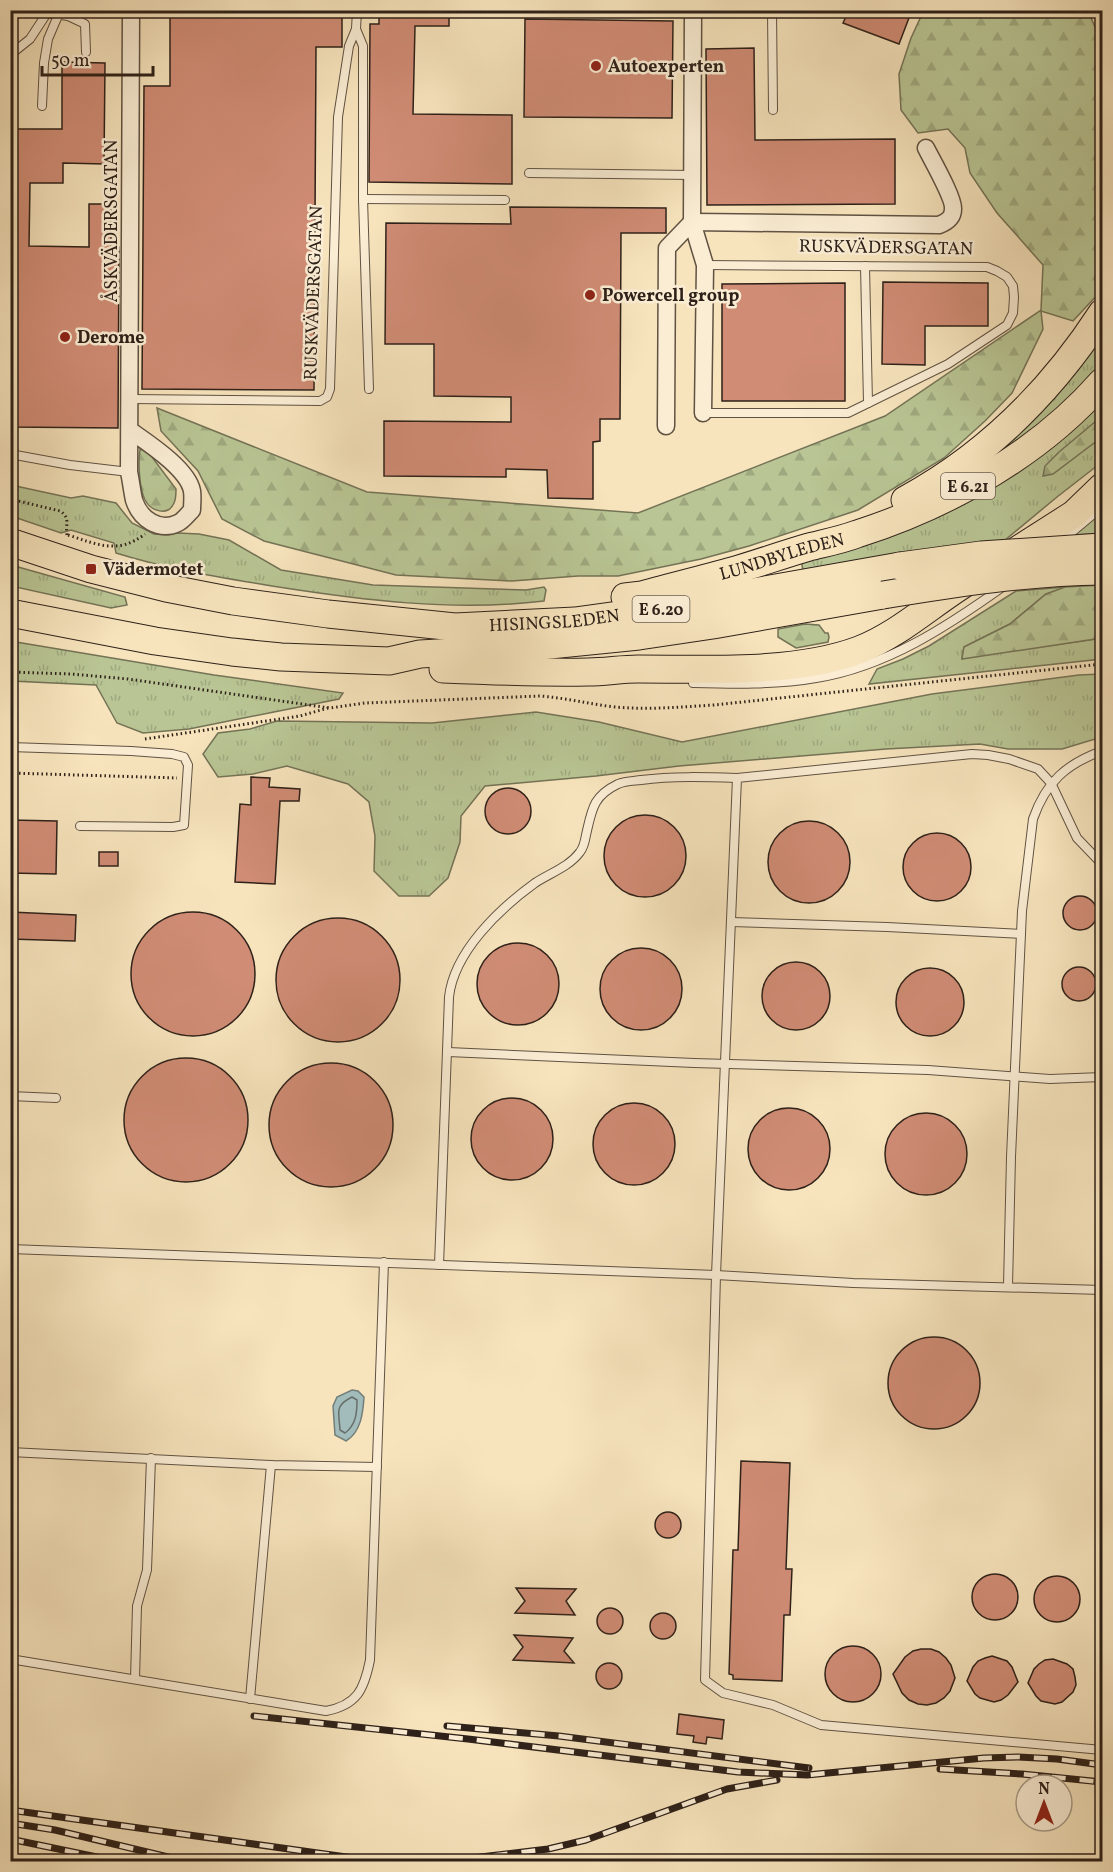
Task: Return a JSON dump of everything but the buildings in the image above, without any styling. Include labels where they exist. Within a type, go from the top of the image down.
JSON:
[{"type":"highway","points":[[809,547],[919,493],[986,445],[1041,393],[1067,363],[1102,313]]},
{"type":"highway","name":"LUNDBYLEDEN","points":[[419,624],[642,595],[856,535],[930,506],[1005,464],[1053,429],[1102,381]]},
{"type":"highway","points":[[388,661],[420,669],[590,672],[685,670],[807,663],[860,649],[877,642],[910,622],[954,589],[1074,514],[1102,487]]},
{"type":"highway","name":"HISINGSLEDEN","points":[[10,542],[91,568],[177,591],[233,602],[455,627],[575,621],[698,603],[900,566],[981,555],[1102,547]]},
{"type":"highway","name":"HISINGSLEDEN","points":[[10,613],[232,652],[280,657],[388,661],[420,654],[510,650],[639,636],[975,580],[1102,571]]},
{"type":"street","name":"ÅSKVÄDERSGATAN","points":[[131,10],[129,472],[135,502],[146,520],[152,524]]},
{"type":"street","name":"RUSKVÄDERSGATAN","points":[[693,10],[692,222],[705,265],[703,413]]},
{"type":"street","name":"RUSKVÄDERSGATAN","points":[[692,222],[939,225],[947,222],[951,217],[953,203],[926,148]]},
{"type":"street","points":[[666,426],[667,248],[692,222]]},
{"type":"street","points":[[130,431],[152,446],[182,473],[192,489],[192,510],[180,523],[164,526],[152,524]]},
{"type":"lane","name":"RUSKVÄDERSGATAN","points":[[130,399],[320,401],[327,397],[330,389],[338,117],[349,46],[356,29],[357,10]]},
{"type":"lane","points":[[772,10],[773,110]]},
{"type":"lane","points":[[10,55],[30,39],[48,13],[59,13],[85,24],[86,52]]},
{"type":"lane","points":[[42,106],[44,63],[48,39],[59,13]]},
{"type":"lane","name":"RUSKVÄDERSGATAN","points":[[356,29],[363,46],[363,199],[369,389]]},
{"type":"lane","points":[[529,173],[692,175]]},
{"type":"lane","points":[[363,199],[505,200]]},
{"type":"lane","name":"RUSKVÄDERSGATAN","points":[[703,413],[848,413],[948,364],[1007,325],[1013,313],[1014,297],[1013,286],[1006,277],[987,267],[705,265]]},
{"type":"lane","points":[[865,266],[868,403]]},
{"type":"lane","points":[[10,454],[70,465],[129,472]]},
{"type":"lane","points":[[687,682],[780,682],[818,678],[876,662],[951,623],[1034,564],[1102,508]]},
{"type":"lane","points":[[10,747],[172,754],[184,757],[188,765],[184,825],[173,827],[80,826]]},
{"type":"lane","points":[[1008,1286],[1022,911],[1033,819],[1051,783],[1065,769],[1102,750]]},
{"type":"lane","points":[[439,1264],[451,981],[460,961],[478,936],[510,903],[536,883],[569,863],[581,852],[596,801],[603,792],[622,782],[667,777],[737,778],[972,754],[988,755],[1009,759],[1038,769],[1051,783],[1077,838],[1102,864]]},
{"type":"lane","points":[[737,778],[716,1275],[705,1680],[723,1693],[773,1705],[821,1725],[1102,1750]]},
{"type":"lane","points":[[731,922],[1021,934]]},
{"type":"lane","points":[[448,1052],[928,1070],[1050,1079],[1102,1077]]},
{"type":"lane","points":[[10,1096],[56,1098]]},
{"type":"lane","points":[[10,1249],[716,1275],[854,1283],[1102,1290]]},
{"type":"lane","points":[[10,1659],[326,1711],[340,1708],[356,1698],[366,1683],[370,1660],[384,1262]]},
{"type":"lane","points":[[10,1452],[377,1467]]},
{"type":"lane","points":[[135,1679],[137,1606],[147,1570],[151,1458]]},
{"type":"lane","points":[[250,1699],[271,1464]]},
{"type":"path","points":[[10,499],[60,511],[67,518],[67,537],[103,548],[136,541],[152,524]]},
{"type":"path","points":[[131,752],[140,740],[300,716],[330,708]]},
{"type":"path","points":[[10,773],[182,778],[187,781]]},
{"type":"green space","points":[[924,10],[1088,11],[1102,43],[1102,284],[1099,293],[1073,321],[1041,311],[1043,329],[1012,393],[944,458],[858,510],[749,546],[701,559],[618,576],[578,576],[512,581],[396,575],[264,541],[222,519],[198,471],[161,431],[157,408],[367,492],[638,513],[885,416],[1041,310],[1043,265],[997,213],[970,173],[965,148],[948,129],[918,133],[901,110],[899,74],[911,38]]},
{"type":"green space","points":[[1102,327],[1102,370],[1034,434],[956,477]]},
{"type":"green space","points":[[1102,396],[1102,416],[1096,423],[1097,440],[1102,437],[1102,462],[1005,540],[958,545],[803,571],[801,559],[821,553]]},
{"type":"green space","points":[[1102,416],[1102,437],[1053,474],[1043,476],[1045,466]]},
{"type":"green space","points":[[140,449],[148,452],[176,489],[175,501],[168,510],[155,509],[145,500],[141,489]]},
{"type":"green space","points":[[11,485],[71,498],[83,496],[116,503],[132,523],[154,534],[199,534],[229,540],[281,570],[373,585],[526,590],[544,587],[546,590],[544,601],[442,605],[373,600],[174,568],[116,553],[114,543],[71,530],[61,533],[11,516]]},
{"type":"green space","points":[[1102,511],[1102,533],[1075,535],[1078,531]]},
{"type":"green space","points":[[11,565],[125,597],[127,605],[111,608],[11,586]]},
{"type":"green space","points":[[1102,584],[1046,594],[1010,624],[964,647],[962,658],[1102,638],[1102,659],[869,684],[877,669],[929,646],[1016,591]]},
{"type":"green space","points":[[1102,585],[1102,638],[962,659],[964,647],[1010,624],[1046,594],[1065,587]]},
{"type":"green space","points":[[805,624],[819,625],[825,633],[828,633],[828,642],[796,648],[778,637],[778,629]]},
{"type":"green space","points":[[10,641],[214,675],[343,693],[339,699],[189,729],[143,733],[117,723],[96,685],[11,681]]},
{"type":"green space","points":[[1102,674],[1102,737],[1062,749],[1008,749],[980,744],[886,749],[679,766],[485,786],[461,816],[460,842],[448,878],[429,896],[399,896],[374,871],[375,836],[369,802],[348,784],[287,766],[253,774],[218,777],[203,754],[218,733],[250,729],[277,721],[432,723],[536,712],[599,722],[682,742],[932,694]]},
{"type":"water","points":[[352,1390],[358,1391],[364,1397],[363,1409],[355,1433],[346,1441],[335,1435],[333,1406],[337,1397]]},
{"type":"railway","points":[[254,1716],[738,1772],[807,1775],[984,1758],[1018,1757],[1102,1765]]},
{"type":"railway","points":[[447,1726],[559,1736],[809,1768]]},
{"type":"railway","points":[[940,1769],[1102,1782]]},
{"type":"railway","points":[[438,1862],[548,1849],[586,1840],[727,1789],[777,1780]]},
{"type":"railway","points":[[10,1810],[382,1862]]},
{"type":"railway","points":[[10,1823],[55,1830],[189,1862]]},
{"type":"railway","points":[[10,1839],[121,1862]]},
{"type":"place","name":"Autoexperten","points":[[596,66]]},
{"type":"place","name":"Powercell group","points":[[590,295]]},
{"type":"place","name":"Derome","points":[[65,337]]},
{"type":"place","name":"Vädermotet","points":[[91,569]]}]
